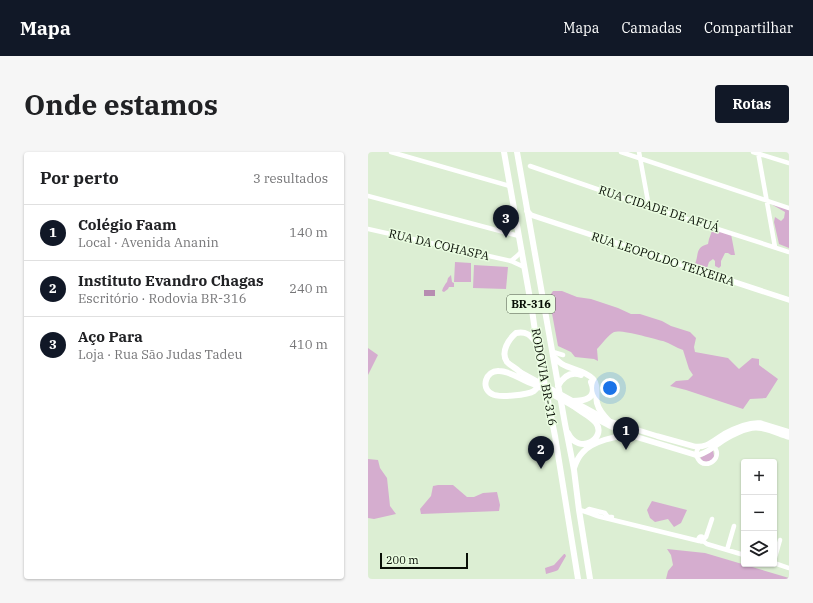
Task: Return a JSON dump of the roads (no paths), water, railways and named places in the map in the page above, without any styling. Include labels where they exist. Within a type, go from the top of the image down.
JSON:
[{"type":"highway","name":"RODOVIA BR-316","points":[[504,152],[555,436],[578,579]]},
{"type":"highway","name":"BR-316","points":[[517,152],[529,222]]},
{"type":"highway","name":"RODOVIA BR-316","points":[[529,222],[574,470],[590,579]]},
{"type":"highway","points":[[520,372],[505,358],[504,352],[509,340],[516,333],[526,333],[530,335],[538,345]]},
{"type":"highway","points":[[553,354],[561,364],[587,374],[595,381],[599,410],[609,421]]},
{"type":"highway","points":[[536,384],[528,383],[509,373],[500,371],[491,373],[485,382],[488,391],[494,395],[506,396],[530,393],[539,385],[543,373]]},
{"type":"highway","points":[[558,386],[565,376],[573,373],[586,377],[593,387],[590,397],[585,400],[571,402],[576,409],[596,423],[599,429],[594,440],[586,444],[581,444],[575,442],[569,435],[565,424]]},
{"type":"highway","points":[[574,470],[580,455],[589,447],[610,438],[630,435]]},
{"type":"main road","name":"RUA LEOPOLDO TEIXEIRA","points":[[527,212],[537,218],[789,300]]},
{"type":"main road","points":[[529,222],[537,218]]},
{"type":"main road","points":[[520,372],[536,384],[609,421],[693,446],[699,447],[712,445],[745,430],[758,427],[789,437]]},
{"type":"main road","points":[[571,402],[612,427],[630,435],[696,456],[703,454],[726,433],[737,428],[756,423],[789,432]]},
{"type":"street","points":[[390,152],[510,186]]},
{"type":"street","points":[[622,152],[789,208]]},
{"type":"street","points":[[639,152],[649,206]]},
{"type":"street","points":[[753,152],[789,163]]},
{"type":"street","points":[[758,153],[775,247]]},
{"type":"street","name":"RUA CIDADE DE AFUÁ","points":[[530,166],[789,252]]},
{"type":"street","points":[[368,196],[519,236]]},
{"type":"street","name":"RUA DA COHASPA","points":[[368,229],[511,261],[524,267]]},
{"type":"street","points":[[511,261],[522,251]]},
{"type":"street","points":[[553,354],[563,355]]},
{"type":"street","points":[[699,447],[697,449],[696,456],[699,461],[707,464],[712,462],[717,453],[712,445]]},
{"type":"street","points":[[579,510],[586,511],[588,514],[595,513],[608,518],[701,540],[707,544],[741,554]]},
{"type":"street","points":[[701,540],[706,537],[712,519]]},
{"type":"street","points":[[727,550],[734,526]]},
{"type":"street","points":[[777,551],[780,540]]},
{"type":"street","points":[[777,563],[789,568]]},
{"type":"place","name":"Aço Para","points":[[506,238]]},
{"type":"place","name":"Colégio Faam","points":[[626,450]]},
{"type":"place","name":"Instituto Evandro Chagas","points":[[541,469]]}]
